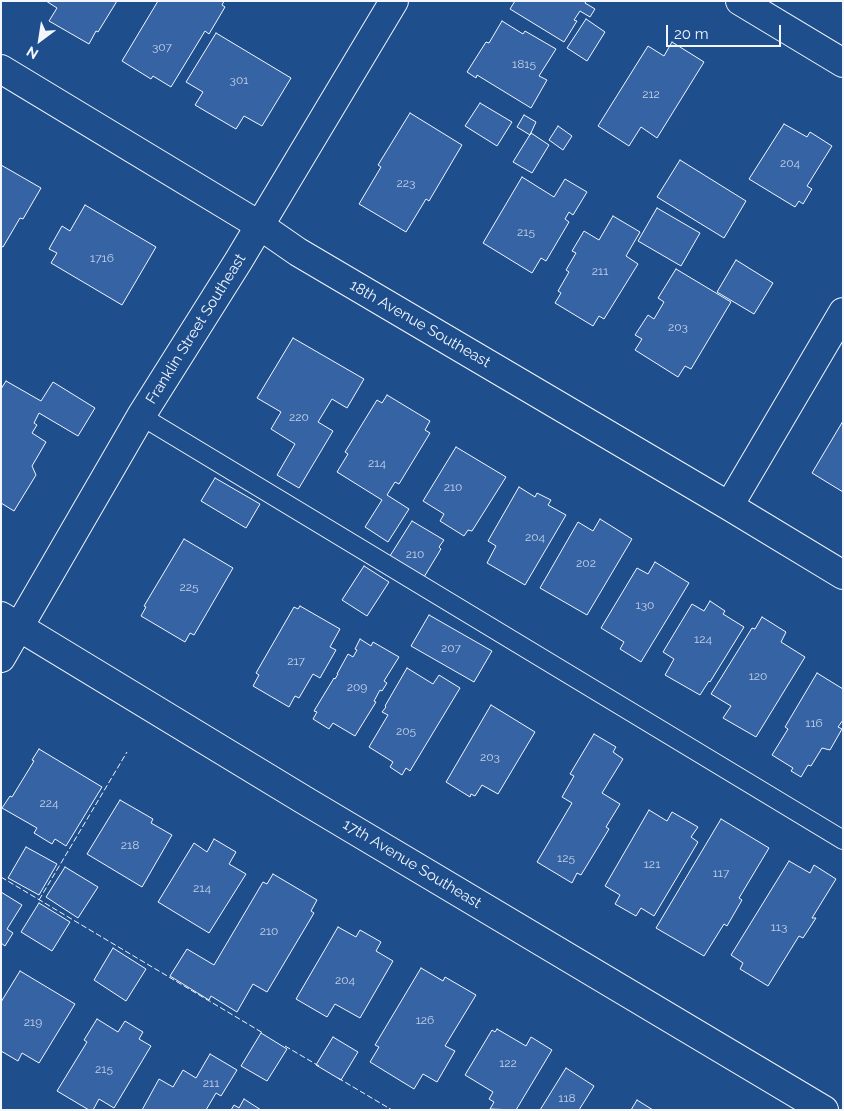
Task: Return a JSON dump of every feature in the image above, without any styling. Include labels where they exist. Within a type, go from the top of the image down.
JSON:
[{"type":"street","name":"Franklin Street Southeast","points":[[1,658],[10,622],[239,260],[394,1]]},
{"type":"street","points":[[740,1],[843,63]]},
{"type":"street","name":"18th Avenue Southeast","points":[[1,69],[259,225],[298,252],[843,575]]},
{"type":"street","points":[[729,506],[843,312]]},
{"type":"street","name":"17th Avenue Southeast","points":[[10,622],[824,1110]]},
{"type":"lane","points":[[141,416],[843,840]]},
{"type":"building","points":[[46,1],[117,1],[89,44],[49,21],[57,8]]},
{"type":"building","points":[[158,1],[224,1],[222,5],[225,7],[209,34],[205,31],[171,87],[153,76],[151,79],[122,61]]},
{"type":"building","points":[[515,1],[586,1],[585,3],[595,9],[590,17],[580,11],[574,20],[577,21],[564,42],[510,9]]},
{"type":"building","points":[[586,19],[605,32],[587,61],[567,48]]},
{"type":"building","points":[[502,21],[523,34],[525,31],[556,49],[539,76],[547,80],[531,108],[477,75],[476,78],[467,72],[486,42],[489,43]]},
{"type":"building","points":[[216,33],[291,78],[262,126],[244,116],[236,129],[195,105],[203,92],[186,82]]},
{"type":"building","points":[[672,42],[704,62],[657,138],[641,127],[629,146],[598,126],[648,46],[664,56]]},
{"type":"building","points":[[480,103],[512,122],[497,146],[465,126]]},
{"type":"building","points":[[410,113],[462,145],[429,201],[426,199],[406,232],[359,204],[381,167],[378,165]]},
{"type":"building","points":[[524,115],[536,122],[530,135],[517,127]]},
{"type":"building","points":[[784,124],[807,137],[810,132],[832,146],[807,186],[812,189],[803,204],[799,201],[795,207],[749,179]]},
{"type":"building","points":[[558,126],[572,136],[563,150],[549,140]]},
{"type":"building","points":[[531,133],[549,145],[532,173],[513,162]]},
{"type":"building","points":[[680,160],[746,201],[724,238],[657,197]]},
{"type":"building","points":[[1,165],[41,188],[23,219],[20,218],[3,247],[1,246]]},
{"type":"building","points":[[522,177],[554,197],[565,179],[587,192],[573,215],[569,212],[565,219],[569,222],[546,261],[541,258],[532,273],[483,243]]},
{"type":"building","points":[[85,205],[156,247],[122,305],[51,263],[57,253],[49,249],[62,226],[70,231]]},
{"type":"building","points":[[657,208],[700,233],[681,266],[638,241]]},
{"type":"building","points":[[613,216],[640,232],[626,256],[638,264],[604,319],[599,316],[593,326],[555,303],[561,293],[558,291],[569,272],[566,270],[576,253],[572,251],[584,231],[599,240]]},
{"type":"building","points":[[736,260],[773,283],[754,314],[717,292]]},
{"type":"building","points":[[676,269],[731,302],[691,369],[685,366],[678,377],[635,350],[642,339],[635,335],[648,315],[654,319],[664,302],[658,298]]},
{"type":"building","points":[[293,338],[364,379],[347,408],[332,399],[318,422],[333,431],[299,488],[277,475],[295,444],[271,429],[281,412],[257,398]]},
{"type":"building","points":[[6,381],[41,401],[53,382],[95,408],[78,436],[39,413],[34,423],[37,425],[32,433],[46,442],[32,466],[36,475],[14,511],[1,503],[1,389]]},
{"type":"building","points":[[387,395],[430,421],[425,430],[430,433],[399,484],[395,482],[387,495],[409,509],[388,542],[365,527],[382,500],[337,472],[348,454],[345,452],[377,400],[382,403]]},
{"type":"building","points":[[843,421],[843,492],[812,473]]},
{"type":"building","points":[[456,447],[506,477],[472,531],[468,530],[464,536],[440,521],[444,514],[423,501]]},
{"type":"building","points":[[215,478],[260,504],[246,528],[201,501]]},
{"type":"building","points":[[519,487],[535,497],[537,493],[551,500],[548,505],[566,515],[525,585],[487,563],[496,546],[488,541]]},
{"type":"building","points":[[600,519],[632,539],[587,615],[540,588],[578,522],[593,531]]},
{"type":"building","points":[[412,521],[444,540],[439,547],[441,549],[424,577],[388,559]]},
{"type":"building","points":[[184,539],[233,568],[194,635],[190,633],[185,642],[141,616],[146,607],[144,606]]},
{"type":"building","points":[[655,562],[689,583],[641,662],[620,649],[624,642],[601,628],[637,568],[648,574]]},
{"type":"building","points":[[364,566],[389,582],[367,616],[342,600]]},
{"type":"building","points":[[710,601],[725,611],[723,614],[744,627],[700,695],[665,675],[674,659],[663,652],[692,604],[704,611]]},
{"type":"building","points":[[300,606],[340,629],[330,647],[336,650],[320,678],[313,674],[299,698],[295,696],[289,707],[253,686],[259,675],[256,673],[294,607],[298,609]]},
{"type":"building","points":[[429,615],[492,651],[474,682],[411,646]]},
{"type":"building","points":[[762,617],[786,632],[781,642],[805,657],[756,737],[723,718],[731,706],[711,694],[752,628],[755,629]]},
{"type":"building","points":[[360,639],[371,646],[373,642],[399,657],[384,681],[387,683],[382,691],[380,690],[374,701],[376,702],[355,736],[333,723],[329,729],[313,719],[317,712],[314,711],[338,674],[348,654],[353,657]]},
{"type":"building","points":[[407,668],[433,684],[439,675],[460,688],[410,771],[406,768],[402,775],[390,767],[393,762],[369,747],[388,715],[382,712]]},
{"type":"building","points":[[817,673],[843,689],[843,720],[838,727],[842,729],[830,750],[822,748],[811,766],[808,765],[801,777],[791,771],[793,768],[772,755],[788,729],[785,727]]},
{"type":"building","points":[[491,705],[535,732],[498,794],[482,785],[475,796],[471,794],[470,797],[446,782]]},
{"type":"building","points":[[594,734],[616,747],[613,752],[623,759],[602,793],[620,804],[606,827],[609,829],[581,875],[577,873],[572,883],[537,862],[572,803],[562,797],[574,776],[570,774]]},
{"type":"building","points":[[39,749],[102,787],[66,846],[55,839],[52,844],[34,833],[37,828],[2,808],[10,796],[12,797],[34,761],[32,760]]},
{"type":"building","points":[[120,800],[153,819],[151,823],[172,835],[142,887],[87,854]]},
{"type":"building","points":[[649,810],[667,821],[672,812],[698,827],[691,837],[698,842],[654,916],[641,908],[636,916],[615,904],[620,895],[605,886]]},
{"type":"building","points":[[721,819],[769,848],[739,898],[742,900],[727,926],[724,924],[704,956],[656,928]]},
{"type":"building","points":[[214,839],[236,852],[229,864],[246,874],[209,933],[158,902],[194,843],[207,852]]},
{"type":"building","points":[[26,847],[57,864],[39,895],[8,878]]},
{"type":"building","points":[[789,861],[810,873],[814,865],[836,879],[812,918],[816,918],[803,938],[799,936],[768,986],[740,969],[743,963],[731,955]]},
{"type":"building","points":[[65,867],[98,887],[78,918],[46,897]]},
{"type":"building","points":[[273,874],[317,900],[311,911],[314,913],[267,992],[253,984],[237,1012],[211,996],[209,1000],[170,976],[187,949],[214,965],[263,882],[267,884]]},
{"type":"building","points":[[1,892],[22,905],[7,929],[13,933],[5,946],[1,943]]},
{"type":"building","points":[[39,903],[70,922],[52,951],[21,932]]},
{"type":"building","points":[[338,927],[356,937],[360,930],[381,942],[376,951],[393,961],[360,1018],[335,1004],[327,1017],[296,999]]},
{"type":"building","points":[[113,948],[146,969],[126,1001],[94,980]]},
{"type":"building","points":[[421,968],[443,981],[445,977],[476,995],[445,1046],[455,1051],[437,1082],[423,1074],[414,1089],[370,1062],[379,1047],[375,1045]]},
{"type":"building","points":[[20,971],[75,1004],[39,1063],[22,1053],[18,1061],[1,1051],[1,1002]]},
{"type":"building","points":[[97,1019],[118,1032],[125,1021],[143,1032],[139,1039],[151,1046],[114,1108],[99,1099],[93,1110],[89,1110],[57,1091],[87,1042],[84,1040]]},
{"type":"building","points":[[497,1029],[526,1046],[531,1037],[552,1050],[516,1110],[490,1109],[494,1102],[489,1099],[493,1092],[465,1075],[492,1030],[495,1032]]},
{"type":"building","points":[[261,1033],[287,1049],[267,1081],[241,1066]]},
{"type":"building","points":[[333,1037],[358,1052],[341,1080],[316,1065]]},
{"type":"building","points":[[210,1054],[237,1070],[221,1096],[216,1093],[206,1110],[142,1110],[159,1079],[173,1087],[183,1070],[196,1078]]},
{"type":"building","points":[[566,1068],[594,1086],[579,1110],[540,1110]]},
{"type":"building","points":[[244,1099],[261,1110],[231,1110],[234,1105],[239,1108]]},
{"type":"building","points":[[637,1100],[653,1110],[631,1110]]},
{"type":"fence","points":[[39,900],[127,752]]},
{"type":"fence","points":[[1,877],[263,1033]]},
{"type":"fence","points":[[285,1046],[319,1066]]},
{"type":"fence","points":[[338,1078],[392,1110]]}]
